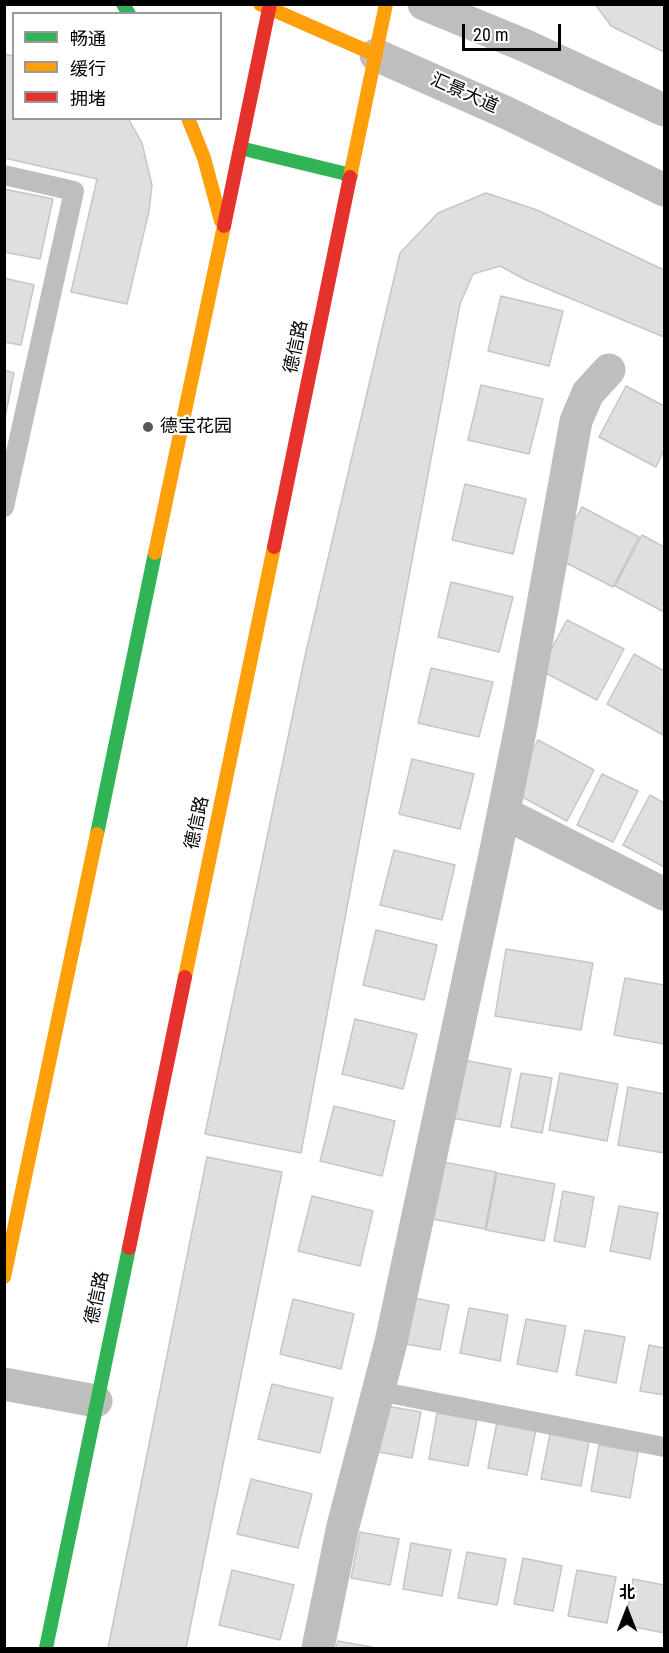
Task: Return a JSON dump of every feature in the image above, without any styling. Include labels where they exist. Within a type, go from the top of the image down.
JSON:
[{"type":"main road","name":"德信路","points":[[46,1648],[386,4]]},
{"type":"main road","name":"汇景大道","points":[[266,6],[376,56]]},
{"type":"main road","points":[[4,1277],[240,148],[266,6]]},
{"type":"main road","points":[[189,120],[204,158],[223,229]]},
{"type":"main road","points":[[240,148],[351,175]]},
{"type":"street","points":[[424,4],[526,46],[664,110]]},
{"type":"street","name":"汇景大道","points":[[376,56],[507,113],[664,190]]},
{"type":"street","points":[[318,1648],[343,1526],[391,1342],[504,813],[576,422],[588,393],[609,370]]},
{"type":"street","points":[[504,813],[664,894]]},
{"type":"street","points":[[4,1384],[96,1401]]},
{"type":"lane","points":[[4,176],[75,191],[4,507]]},
{"type":"lane","points":[[378,1391],[664,1447]]},
{"type":"building","points":[[595,4],[664,4],[664,52],[611,26]]},
{"type":"building","points":[[4,54],[12,56],[12,120],[129,120],[142,143],[152,185],[149,211],[127,304],[71,292],[97,179],[4,158]]},
{"type":"building","points":[[4,189],[53,199],[40,259],[4,252]]},
{"type":"building","points":[[486,193],[537,210],[664,270],[664,337],[526,280],[500,266],[473,274],[460,304],[301,1153],[205,1134],[305,656],[400,253],[438,213]]},
{"type":"building","points":[[4,278],[34,285],[21,345],[4,342]]},
{"type":"building","points":[[501,296],[563,311],[549,366],[488,351]]},
{"type":"building","points":[[4,370],[14,373],[4,422]]},
{"type":"building","points":[[481,385],[543,399],[529,454],[468,440]]},
{"type":"building","points":[[626,386],[664,406],[664,450],[656,467],[599,437]]},
{"type":"building","points":[[465,484],[526,499],[513,554],[452,540]]},
{"type":"building","points":[[582,507],[639,537],[613,587],[555,557]]},
{"type":"building","points":[[642,535],[664,547],[664,612],[615,586]]},
{"type":"building","points":[[451,582],[513,597],[499,652],[438,637]]},
{"type":"building","points":[[567,620],[624,649],[597,700],[540,670]]},
{"type":"building","points":[[634,654],[664,671],[663,735],[607,704]]},
{"type":"building","points":[[431,668],[493,682],[479,737],[418,723]]},
{"type":"building","points":[[538,740],[594,770],[567,821],[511,791]]},
{"type":"building","points":[[412,759],[474,774],[460,829],[399,814]]},
{"type":"building","points":[[602,774],[638,791],[613,842],[577,825]]},
{"type":"building","points":[[650,795],[664,803],[664,867],[623,845]]},
{"type":"building","points":[[394,850],[455,865],[442,920],[380,905]]},
{"type":"building","points":[[376,930],[437,945],[424,1000],[363,985]]},
{"type":"building","points":[[506,949],[593,963],[581,1030],[495,1016]]},
{"type":"building","points":[[625,978],[664,985],[664,1044],[614,1035]]},
{"type":"building","points":[[355,1019],[417,1034],[403,1089],[342,1074]]},
{"type":"building","points":[[453,1058],[511,1069],[500,1127],[442,1116]]},
{"type":"building","points":[[521,1073],[552,1078],[542,1133],[511,1127]]},
{"type":"building","points":[[560,1073],[618,1084],[607,1141],[549,1130]]},
{"type":"building","points":[[628,1087],[664,1094],[664,1153],[618,1145]]},
{"type":"building","points":[[334,1106],[395,1121],[382,1176],[320,1161]]},
{"type":"building","points":[[207,1157],[282,1172],[186,1648],[108,1648]]},
{"type":"building","points":[[438,1161],[496,1172],[485,1229],[427,1218]]},
{"type":"building","points":[[497,1173],[555,1184],[544,1241],[486,1230]]},
{"type":"building","points":[[563,1191],[594,1197],[585,1247],[554,1241]]},
{"type":"building","points":[[312,1196],[373,1211],[360,1266],[298,1251]]},
{"type":"building","points":[[619,1206],[658,1213],[650,1259],[610,1251]]},
{"type":"building","points":[[409,1297],[449,1305],[440,1350],[400,1343]]},
{"type":"building","points":[[293,1299],[354,1314],[341,1369],[280,1354]]},
{"type":"building","points":[[469,1308],[508,1315],[500,1361],[460,1353]]},
{"type":"building","points":[[526,1319],[566,1326],[557,1372],[517,1364]]},
{"type":"building","points":[[585,1330],[625,1337],[616,1383],[576,1375]]},
{"type":"building","points":[[649,1345],[664,1348],[664,1395],[640,1391]]},
{"type":"building","points":[[272,1384],[333,1398],[320,1453],[258,1439]]},
{"type":"building","points":[[381,1405],[421,1412],[412,1458],[373,1451]]},
{"type":"building","points":[[437,1413],[477,1420],[468,1466],[429,1459]]},
{"type":"building","points":[[497,1422],[536,1429],[527,1475],[488,1468]]},
{"type":"building","points":[[550,1434],[589,1441],[581,1486],[541,1479]]},
{"type":"building","points":[[599,1445],[638,1452],[630,1498],[591,1491]]},
{"type":"building","points":[[251,1479],[312,1494],[298,1548],[237,1534]]},
{"type":"building","points":[[360,1532],[399,1539],[390,1585],[351,1578]]},
{"type":"building","points":[[411,1543],[451,1550],[442,1596],[403,1589]]},
{"type":"building","points":[[467,1552],[506,1559],[497,1605],[458,1598]]},
{"type":"building","points":[[523,1558],[562,1566],[553,1611],[514,1604]]},
{"type":"building","points":[[232,1570],[294,1585],[280,1640],[219,1625]]},
{"type":"building","points":[[577,1570],[616,1577],[607,1623],[568,1616]]},
{"type":"building","points":[[633,1579],[664,1585],[664,1633],[625,1625]]},
{"type":"building","points":[[338,1641],[377,1648],[336,1648]]},
{"type":"traffic: fast","points":[[123,4],[128,12]]},
{"type":"traffic: fast","points":[[240,148],[351,175]]},
{"type":"traffic: fast","points":[[97,834],[155,553]]},
{"type":"traffic: fast","points":[[46,1648],[129,1248]]},
{"type":"traffic: slow","points":[[260,4],[376,55]]},
{"type":"traffic: slow","points":[[350,177],[386,4]]},
{"type":"traffic: slow","points":[[189,120],[204,158],[221,221]]},
{"type":"traffic: slow","points":[[155,553],[224,226]]},
{"type":"traffic: slow","points":[[185,977],[274,547]]},
{"type":"traffic: slow","points":[[4,1277],[97,834]]},
{"type":"traffic: jam","points":[[224,226],[270,4]]},
{"type":"traffic: jam","points":[[274,547],[350,177]]},
{"type":"traffic: jam","points":[[129,1248],[185,977]]},
{"type":"place","name":"德宝花园","points":[[148,427]]}]
